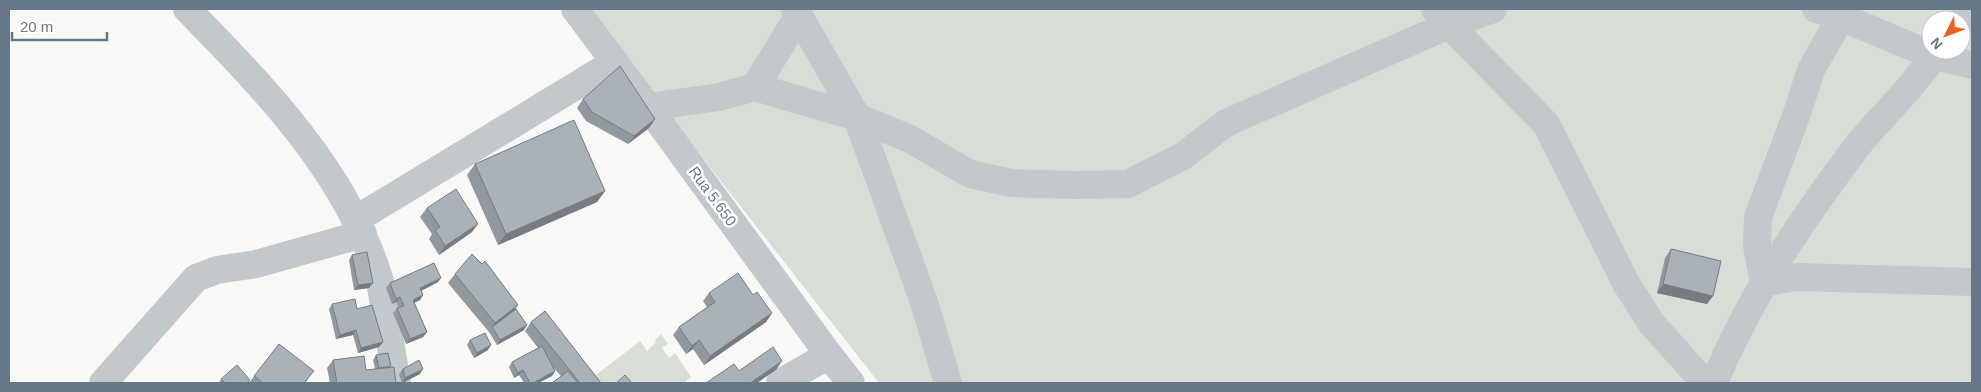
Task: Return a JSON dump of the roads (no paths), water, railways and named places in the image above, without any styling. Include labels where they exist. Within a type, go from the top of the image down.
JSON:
[{"type":"street","points":[[187,9],[238,61],[305,138],[338,188],[359,227],[379,280],[397,383]]},
{"type":"street","points":[[648,107],[719,97],[755,87],[857,117],[910,139],[970,174],[1012,183],[1128,184],[1183,156],[1226,123],[1442,17],[1493,9]]},
{"type":"street","name":"Rua 5.650","points":[[578,10],[851,383]]},
{"type":"street","points":[[755,87],[797,12]]},
{"type":"street","points":[[797,12],[857,117],[924,302],[948,383]]},
{"type":"street","points":[[1764,282],[1757,246],[1758,217],[1796,116],[1829,13],[1921,47]]},
{"type":"street","points":[[1442,17],[1546,124],[1627,285],[1652,324],[1704,383]]},
{"type":"street","points":[[1714,383],[1728,348],[1764,282],[1797,230],[1857,148],[1931,60]]},
{"type":"street","points":[[1957,60],[1972,65]]},
{"type":"street","points":[[103,383],[196,278],[217,270],[256,264],[359,227],[615,62]]},
{"type":"street","points":[[1764,282],[1797,277],[1972,282]]},
{"type":"street","points":[[780,383],[829,355]]}]
